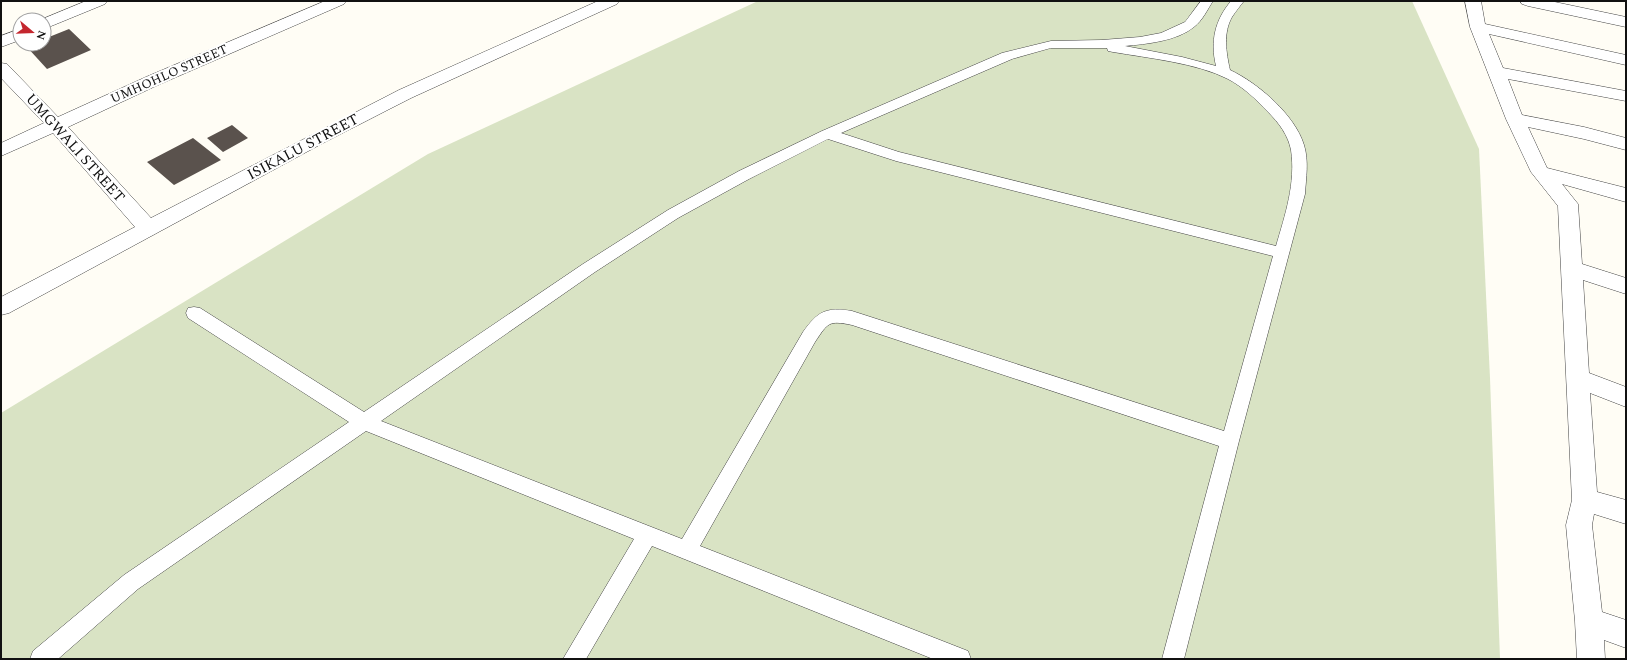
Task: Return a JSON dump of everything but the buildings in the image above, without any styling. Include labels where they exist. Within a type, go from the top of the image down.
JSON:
[{"type":"street","points":[[52,21],[99,1]]},
{"type":"street","name":"UMHOHLO STREET","points":[[1,150],[230,46],[338,1]]},
{"type":"street","name":"ISIKALU STREET","points":[[1,307],[148,228],[405,94],[612,1]]},
{"type":"street","points":[[1473,1],[1478,27],[1515,119],[1540,172],[1568,204],[1585,500],[1579,525],[1589,621],[1591,659]]},
{"type":"street","points":[[1528,1],[1626,22]]},
{"type":"street","points":[[1478,27],[1626,60]]},
{"type":"street","points":[[1,42],[12,37]]},
{"type":"street","name":"UMGWALI STREET","points":[[1,68],[56,125],[148,228]]},
{"type":"street","points":[[1496,72],[1626,96]]},
{"type":"street","points":[[1515,119],[1584,133],[1626,144]]},
{"type":"street","points":[[1540,172],[1626,195]]},
{"type":"street","points":[[1572,269],[1626,286]]},
{"type":"street","points":[[1579,379],[1626,397]]},
{"type":"street","points":[[1585,500],[1626,512]]},
{"type":"street","points":[[1589,621],[1626,634]]},
{"type":"lane","points":[[1091,45],[1135,40],[1175,33],[1188,26],[1207,1]]},
{"type":"lane","points":[[1224,72],[1219,52],[1219,36],[1223,24],[1233,6],[1238,1]]},
{"type":"lane","points":[[41,659],[131,582],[590,268],[673,214],[744,175],[827,134],[1007,56],[1037,46],[1058,44],[1091,45],[1171,59],[1224,72],[1256,93],[1272,108],[1288,125],[1297,144],[1300,164],[1298,194],[1230,440],[1174,659]]},
{"type":"lane","points":[[827,134],[896,156],[1282,253]]},
{"type":"lane","points":[[194,313],[364,422],[960,659]]},
{"type":"lane","points":[[687,550],[809,337],[818,323],[827,316],[852,318],[1230,440]]},
{"type":"lane","points":[[574,659],[647,535]]},
{"type":"green space","points":[[758,1],[1412,1],[1479,149],[1490,378],[1500,659],[1,659],[1,413],[428,154]]}]
